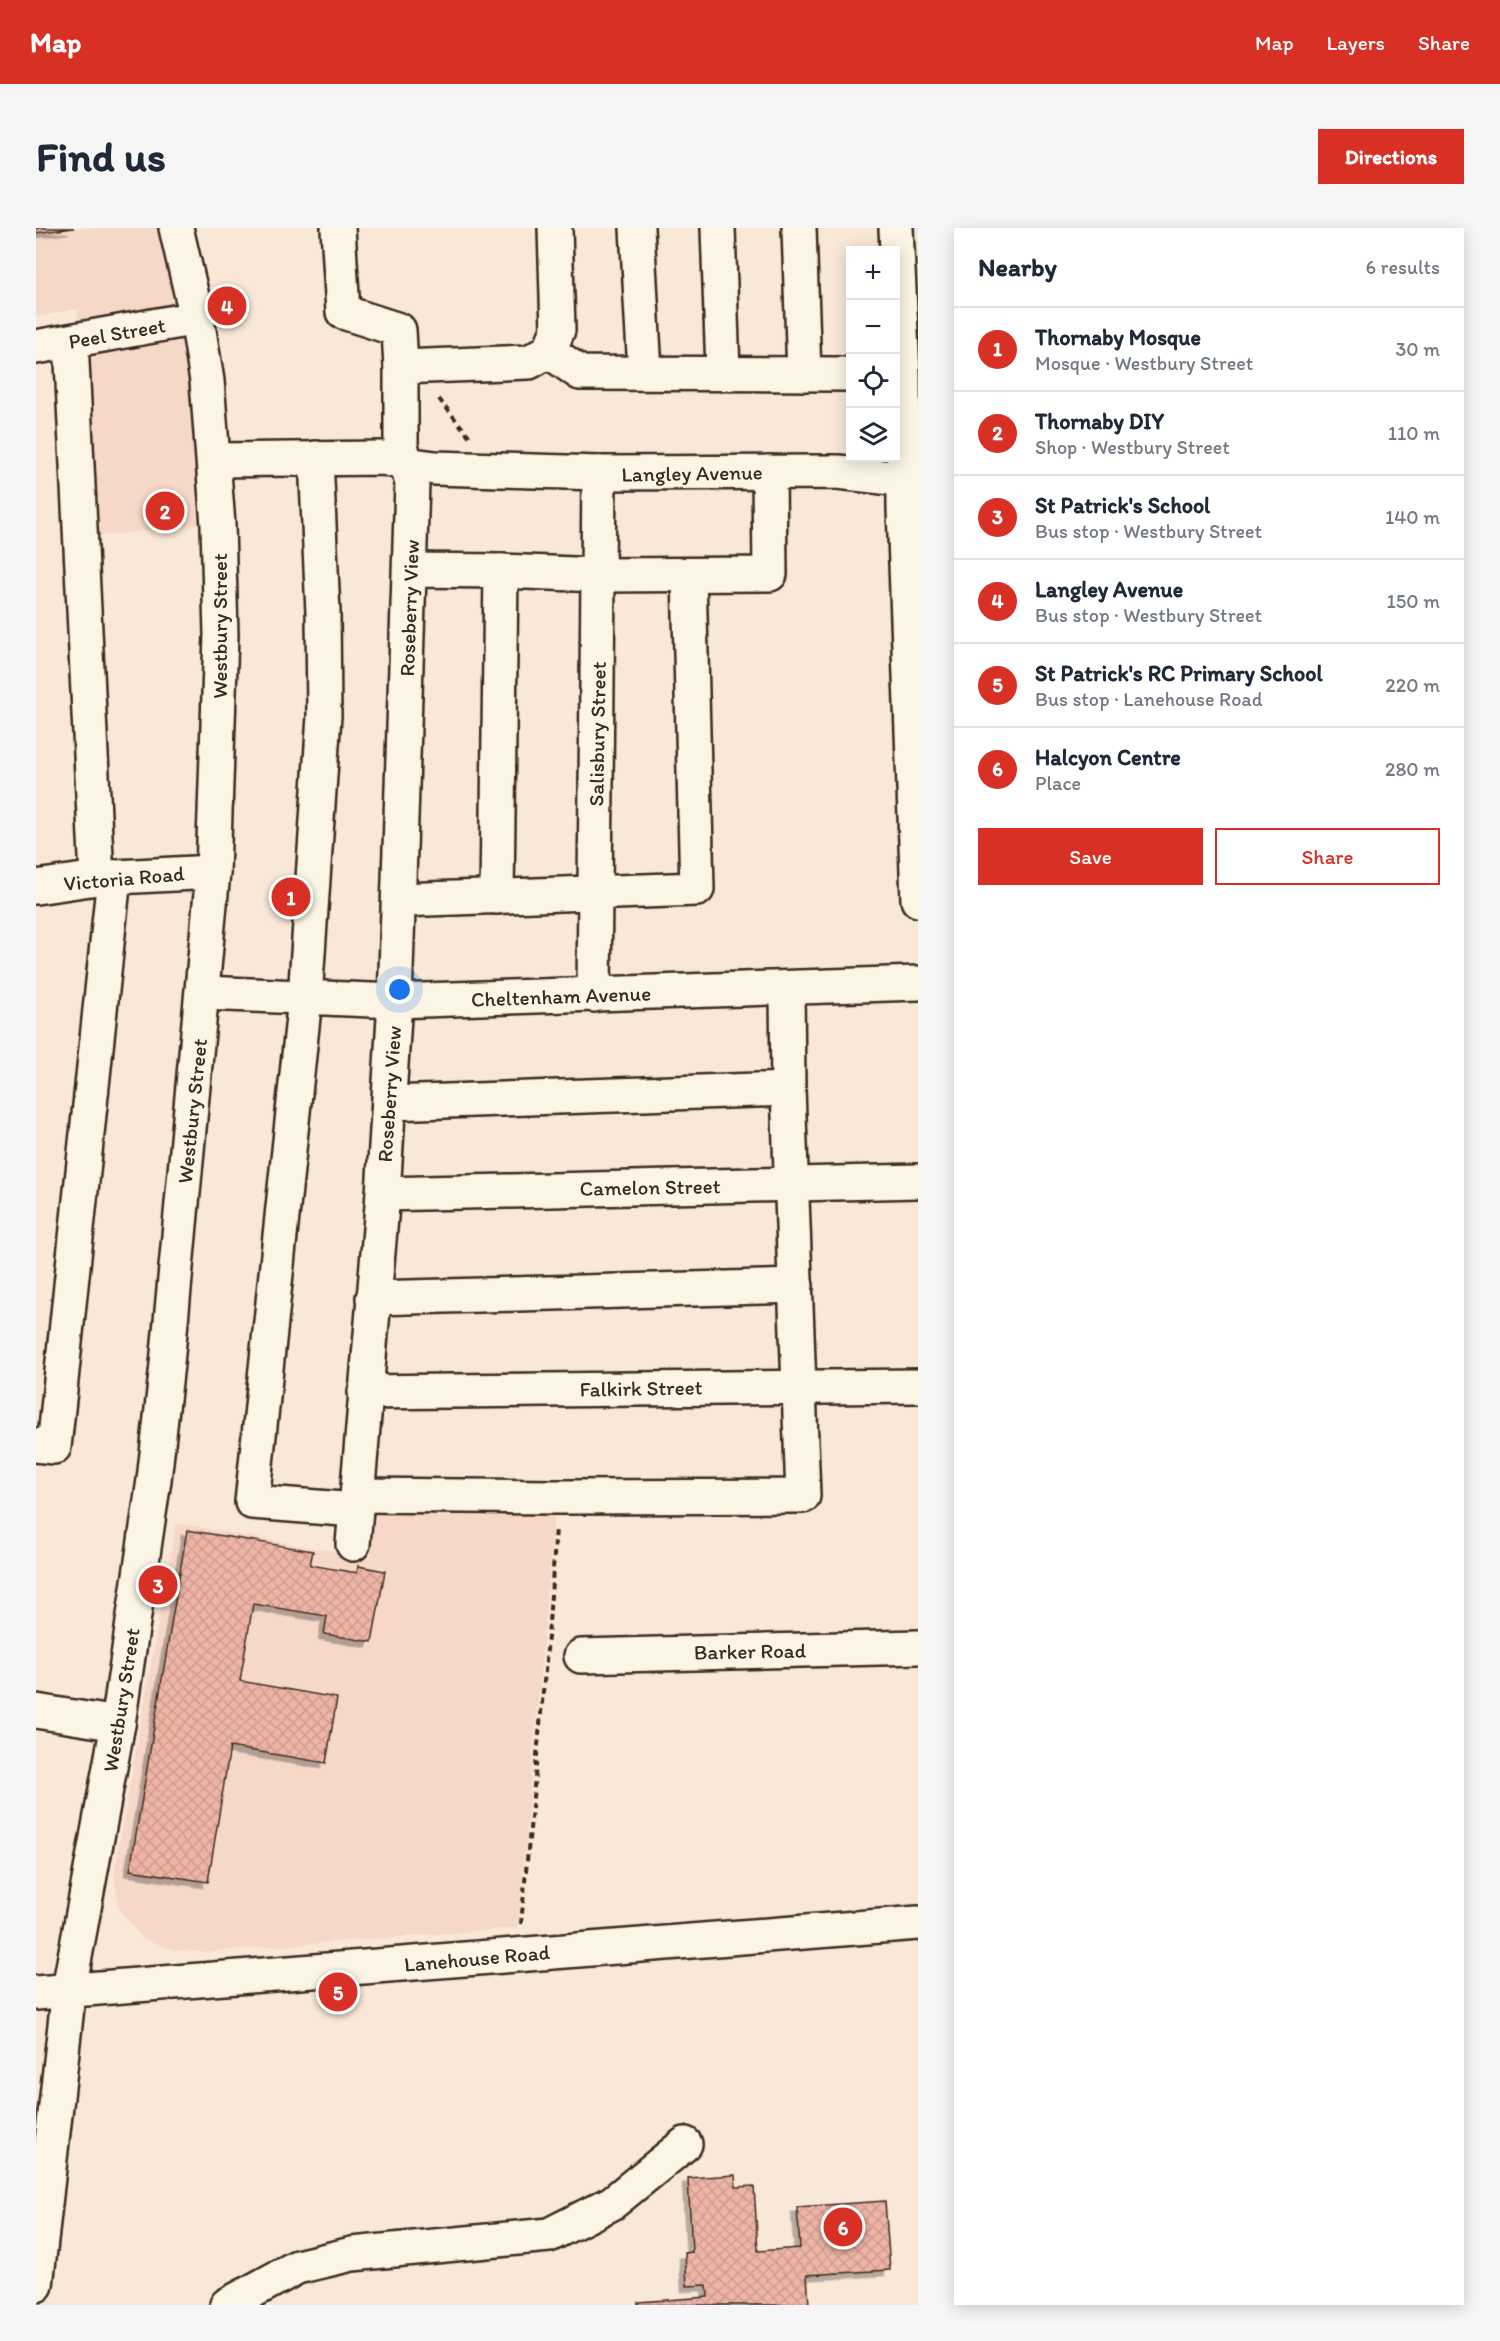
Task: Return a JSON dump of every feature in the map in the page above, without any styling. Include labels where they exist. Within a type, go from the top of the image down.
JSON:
[{"type":"street","name":"Westbury Street","points":[[36,2285],[69,1989],[118,1724],[157,1457],[213,872],[221,635],[214,460],[207,381],[197,318],[176,228]]},
{"type":"street","name":"Roseberry View","points":[[338,228],[343,312],[399,330],[407,367],[401,446],[412,483],[400,900],[390,1102],[353,1544]]},
{"type":"street","points":[[407,367],[530,362],[549,351],[558,330],[555,228]]},
{"type":"street","points":[[637,228],[645,372]]},
{"type":"street","points":[[718,228],[723,372]]},
{"type":"street","points":[[799,228],[804,374]]},
{"type":"street","points":[[896,228],[911,480],[905,536],[915,694],[918,900]]},
{"type":"street","name":"Peel Street","points":[[36,348],[197,318]]},
{"type":"street","points":[[36,1445],[54,1447],[106,878],[72,341]]},
{"type":"street","points":[[549,351],[580,373],[846,374]]},
{"type":"street","points":[[316,458],[323,613],[324,716],[305,998],[252,1502],[357,1503],[558,1497],[803,1496],[788,1089],[787,988]]},
{"type":"street","name":"Langley Avenue","points":[[214,460],[384,458],[435,468],[495,468],[599,473],[838,472],[911,480]]},
{"type":"street","points":[[410,570],[599,575],[770,574],[769,472]]},
{"type":"street","name":"Salisbury Street","points":[[594,995],[599,473]]},
{"type":"street","points":[[497,897],[501,571]]},
{"type":"street","points":[[400,900],[697,889],[689,575]]},
{"type":"street","name":"Victoria Road","points":[[36,886],[106,878],[213,872]]},
{"type":"street","name":"Cheltenham Avenue","points":[[203,993],[395,1001],[918,983]]},
{"type":"street","points":[[390,1102],[788,1089]]},
{"type":"street","name":"Camelon Street","points":[[383,1194],[918,1180]]},
{"type":"street","points":[[373,1298],[796,1286]]},
{"type":"street","name":"Falkirk Street","points":[[365,1392],[918,1386]]},
{"type":"street","name":"Barker Road","points":[[581,1656],[918,1647]]},
{"type":"street","points":[[36,1711],[118,1724]]},
{"type":"street","name":"Lanehouse Road","points":[[36,1993],[918,1923]]},
{"type":"street","points":[[226,2305],[297,2267],[352,2254],[549,2235],[612,2203],[686,2144]]},
{"type":"path","points":[[407,367],[495,468]]},
{"type":"path","points":[[518,1954],[547,1650],[558,1497]]},
{"type":"shaded area","points":[[36,228],[177,228],[207,524],[90,537],[77,309],[36,317]]},
{"type":"shaded area","points":[[377,1506],[546,1506],[554,1517],[518,1928],[203,1952],[174,1950],[142,1938],[119,1909],[114,1873],[176,1523],[370,1558]]},
{"type":"building","points":[[36,228],[74,228],[36,233]]},
{"type":"building","points":[[187,1530],[313,1551],[310,1565],[357,1573],[358,1566],[385,1571],[372,1642],[324,1634],[327,1616],[253,1604],[240,1681],[337,1698],[326,1763],[230,1747],[208,1882],[130,1870]]},
{"type":"building","points":[[735,2175],[736,2187],[754,2186],[758,2251],[800,2248],[797,2207],[885,2201],[890,2270],[807,2275],[809,2305],[638,2305],[638,2302],[708,2297],[707,2285],[687,2286],[685,2253],[692,2252],[688,2178]]},
{"type":"place","name":"Langley Avenue","points":[[227,306]]},
{"type":"place","name":"Thornaby DIY","points":[[165,511]]},
{"type":"place","name":"Thornaby Mosque","points":[[291,897]]},
{"type":"place","name":"St Patrick's School","points":[[158,1585]]},
{"type":"place","name":"St Patrick's RC Primary School","points":[[338,1992]]},
{"type":"place","name":"Halcyon Centre","points":[[843,2227]]}]
